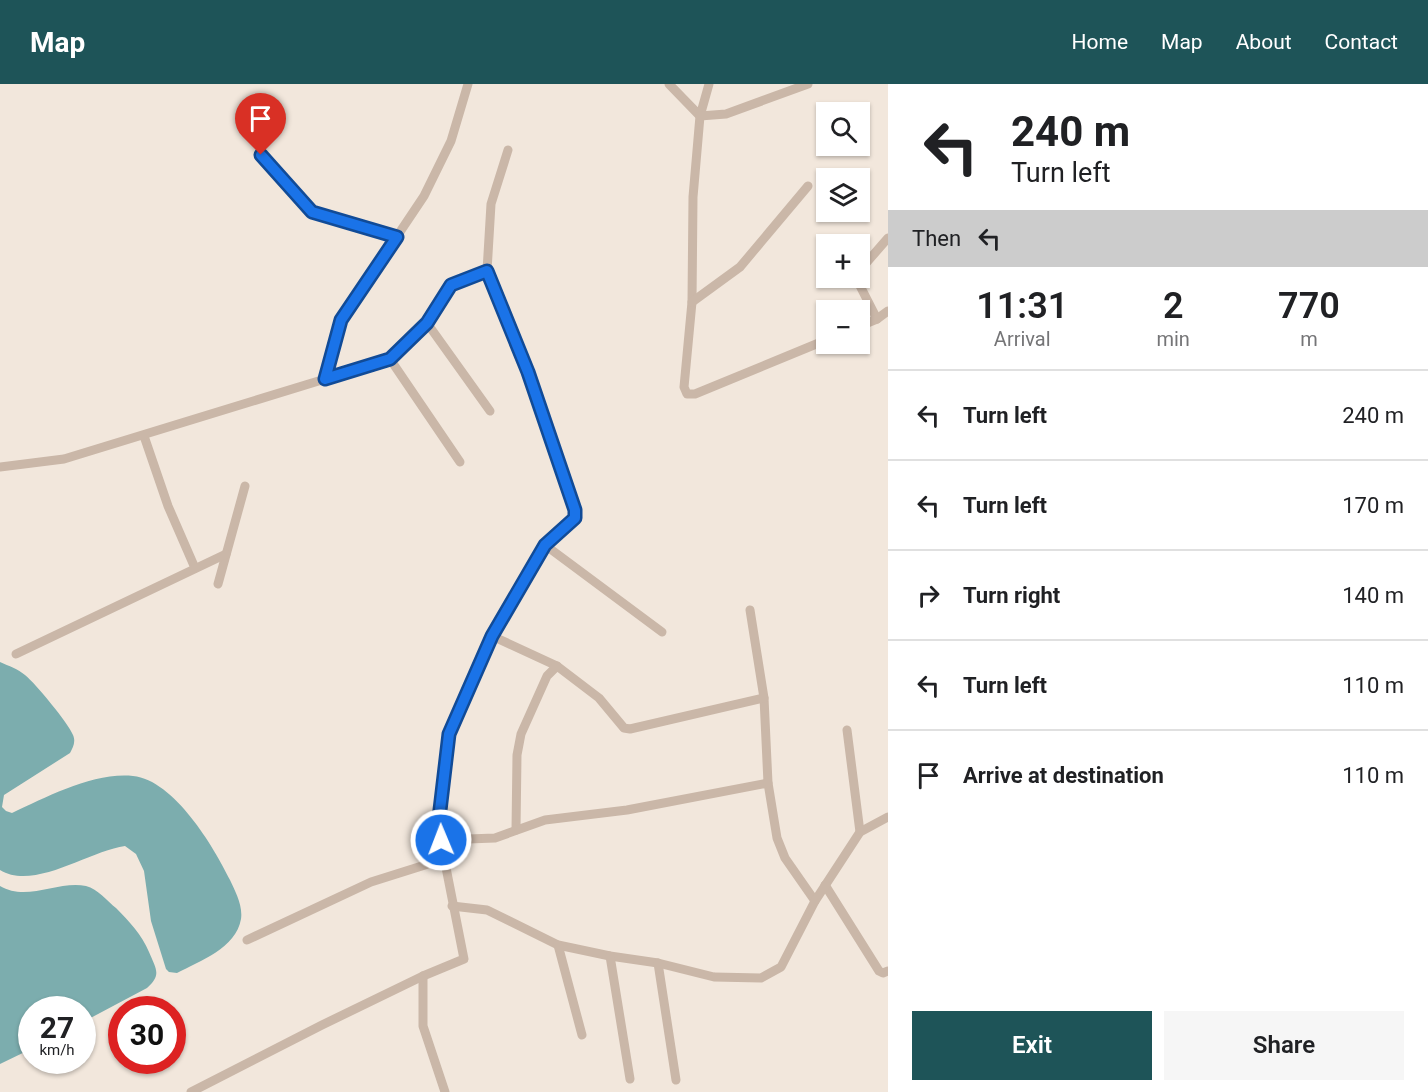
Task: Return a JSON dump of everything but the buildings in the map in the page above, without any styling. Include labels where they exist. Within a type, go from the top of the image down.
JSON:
[{"type":"street","points":[[325,379],[341,320],[424,196],[451,141],[468,84]]},
{"type":"street","points":[[669,84],[700,116]]},
{"type":"street","points":[[710,84],[700,116],[693,197],[692,302],[684,387],[687,394],[696,394],[816,344]]},
{"type":"street","points":[[700,116],[726,114],[808,84]]},
{"type":"street","points":[[191,1092],[423,976],[464,959],[438,827],[449,734],[492,636],[545,545],[575,518],[575,510],[528,372],[487,271],[491,204],[508,150]]},
{"type":"street","points":[[261,155],[312,212],[397,237]]},
{"type":"street","points":[[692,302],[740,267],[808,186]]},
{"type":"street","points":[[870,259],[888,238]]},
{"type":"street","points":[[0,468],[64,459],[390,359],[427,323],[451,285],[487,271]]},
{"type":"street","points":[[861,288],[878,319]]},
{"type":"street","points":[[870,322],[888,311]]},
{"type":"street","points":[[427,323],[490,411]]},
{"type":"street","points":[[390,359],[460,462]]},
{"type":"street","points":[[144,436],[168,506],[195,568]]},
{"type":"street","points":[[218,584],[245,486]]},
{"type":"street","points":[[545,545],[662,632]]},
{"type":"street","points":[[16,654],[226,554]]},
{"type":"street","points":[[750,610],[764,698],[768,783],[777,838],[784,858],[815,901]]},
{"type":"street","points":[[492,636],[557,666],[599,698],[624,728],[630,729],[764,698]]},
{"type":"street","points":[[516,830],[517,755],[521,734],[547,676],[557,666]]},
{"type":"street","points":[[847,730],[860,832]]},
{"type":"street","points":[[441,840],[495,838],[545,820],[627,810],[768,783]]},
{"type":"street","points":[[452,906],[487,909],[558,945],[658,963],[714,977],[761,978],[781,967],[815,901],[860,832],[888,818]]},
{"type":"street","points":[[248,940],[370,882],[444,859]]},
{"type":"street","points":[[825,885],[879,971],[883,973],[888,971]]},
{"type":"street","points":[[558,945],[582,1035]]},
{"type":"street","points":[[610,956],[630,1079]]},
{"type":"street","points":[[658,963],[676,1080]]},
{"type":"street","points":[[423,976],[423,1026],[444,1092]]},
{"type":"water","points":[[0,662],[19,671],[30,680],[65,722],[74,740],[70,753],[4,795],[2,807],[12,813],[71,787],[118,776],[133,776],[148,780],[163,789],[191,817],[203,834],[223,866],[236,893],[241,909],[241,919],[238,929],[225,946],[177,973],[166,969],[151,921],[144,871],[136,854],[125,846],[45,873],[29,876],[14,875],[0,870]]},
{"type":"water","points":[[76,885],[94,890],[116,908],[139,934],[155,967],[155,979],[147,988],[132,996],[108,996],[108,1009],[96,1015],[96,996],[18,996],[18,1055],[0,1064],[0,886],[21,892]]},
{"type":"route","points":[[261,155],[312,212],[397,237],[341,320],[325,379],[390,359],[427,323],[451,285],[487,271],[528,372],[575,510],[575,518],[570,524],[545,545],[492,636],[449,734],[438,827],[441,840]]}]
